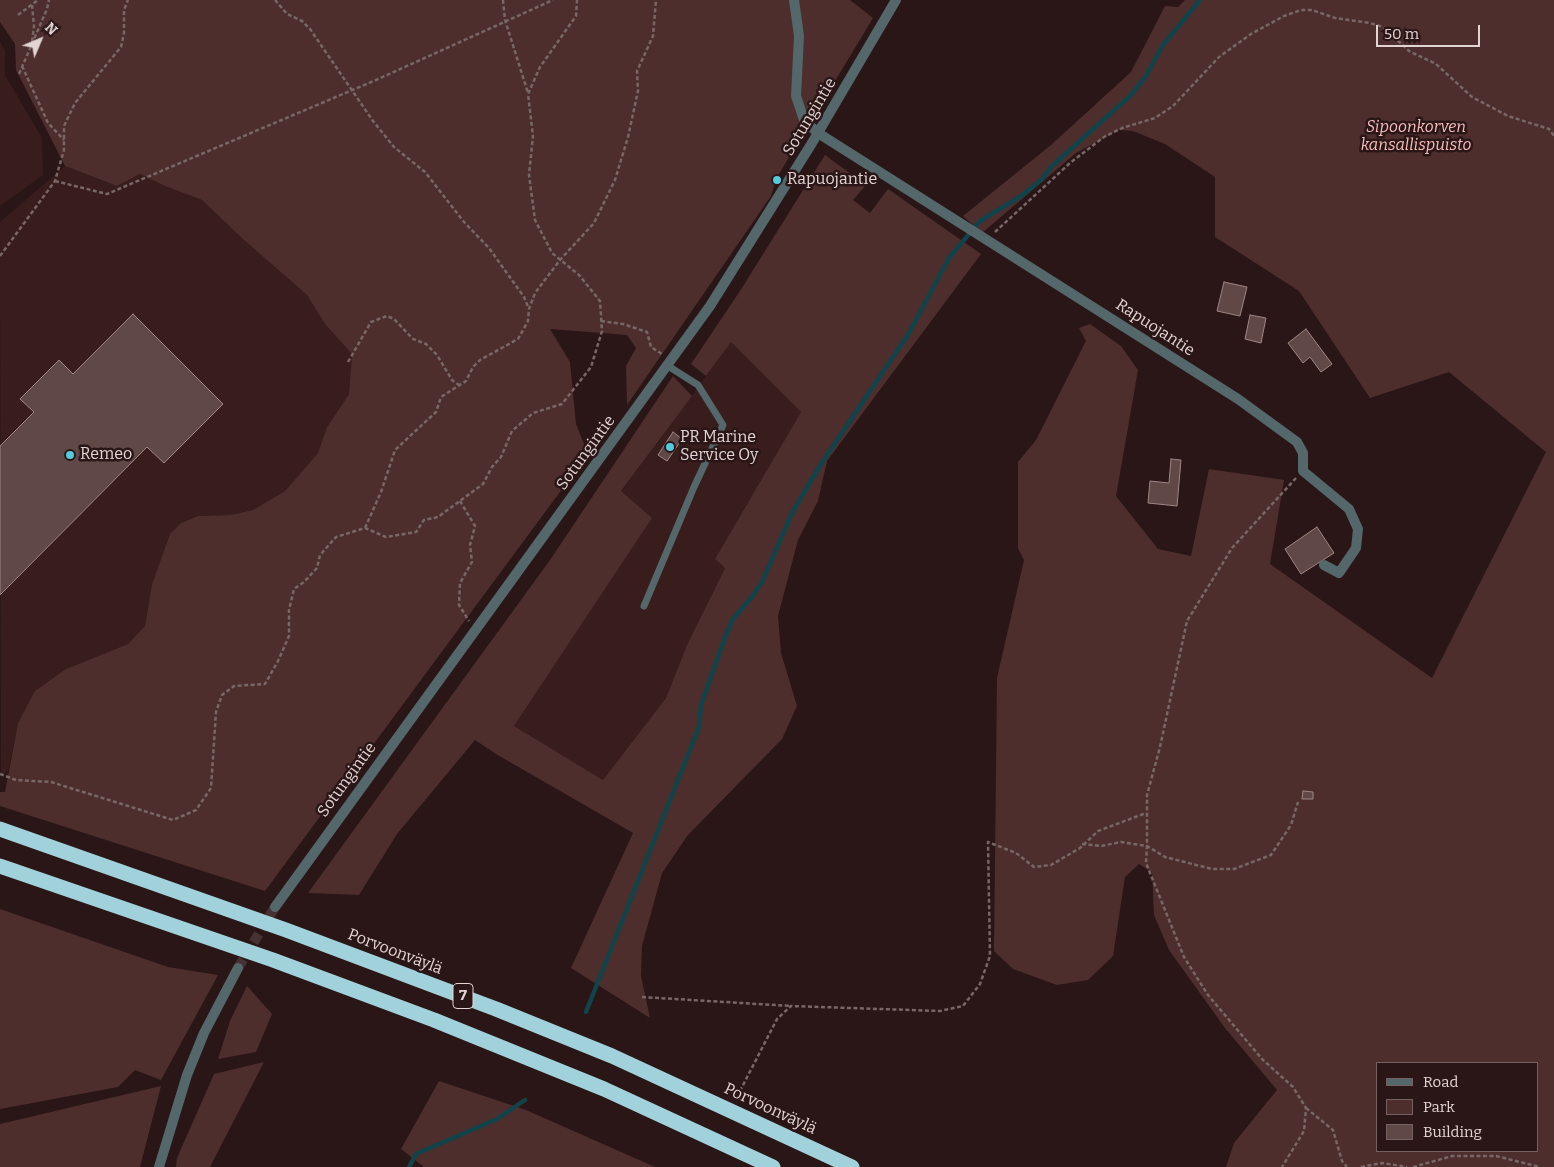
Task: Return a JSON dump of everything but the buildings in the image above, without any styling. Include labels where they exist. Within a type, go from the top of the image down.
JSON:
[{"type":"highway","name":"Porvoonväylä","points":[[0,829],[286,930],[496,1009],[621,1060],[852,1167]]},
{"type":"highway","name":"7","points":[[0,866],[273,960],[434,1020],[604,1089],[773,1167]]},
{"type":"street","name":"Rapuojantie","points":[[794,0],[799,36],[796,96],[804,120],[818,133],[1230,394],[1297,442],[1303,453],[1303,471]]},
{"type":"street","name":"Sotungintie","points":[[275,907],[668,366],[763,223],[896,0]]},
{"type":"street","points":[[1303,471],[1349,509],[1358,529],[1356,548],[1340,573],[1324,565]]},
{"type":"street","points":[[158,1167],[187,1075],[204,1033],[238,968]]},
{"type":"lane","points":[[644,606],[694,487],[723,425],[698,385],[668,366]]},
{"type":"path","points":[[18,15],[38,0]]},
{"type":"path","points":[[19,74],[48,9],[49,0]]},
{"type":"path","points":[[0,256],[55,181],[60,170],[64,126],[75,104],[121,47],[124,33],[124,10],[128,0]]},
{"type":"path","points":[[275,0],[287,14],[302,21],[310,29],[394,147],[425,172],[464,222],[489,248],[524,297],[529,309]]},
{"type":"path","points":[[0,774],[16,780],[51,782],[173,820],[196,810],[211,788],[216,712],[222,695],[234,686],[264,684],[278,661],[289,636],[289,610],[294,589],[304,582],[317,568],[320,555],[336,537],[365,528],[386,538],[416,532],[424,520],[438,516],[484,484],[492,467],[502,457],[512,431],[533,413],[562,404],[591,367],[602,330],[600,301],[579,275],[552,253],[535,220],[529,175],[533,136],[528,94],[505,20],[503,0]]},
{"type":"path","points":[[55,181],[107,194],[352,90],[553,0]]},
{"type":"path","points":[[528,94],[540,67],[576,16],[577,0]]},
{"type":"path","points":[[365,528],[381,492],[395,450],[436,412],[441,397],[466,381],[473,367],[480,360],[518,339],[528,321],[529,309],[535,293],[560,260],[594,223],[615,180],[628,137],[638,91],[636,71],[653,36],[656,0]]},
{"type":"path","points":[[31,46],[34,26],[32,4]]},
{"type":"path","points":[[986,241],[1070,163],[1104,137],[1122,128],[1155,118],[1173,106],[1219,57],[1251,34],[1284,16],[1301,10],[1312,10],[1335,18],[1370,22],[1382,28],[1409,51],[1436,64],[1472,97],[1508,116],[1549,129],[1554,136]]},
{"type":"path","points":[[22,66],[48,123],[64,140]]},
{"type":"path","points":[[348,362],[371,322],[388,316],[394,319],[405,334],[426,344],[437,355],[452,380],[459,385]]},
{"type":"path","points":[[601,322],[623,324],[647,332],[651,348],[662,354]]},
{"type":"path","points":[[1303,471],[1232,548],[1187,621],[1160,747],[1147,795],[1146,862],[1184,957],[1208,995],[1262,1059],[1293,1087],[1306,1108],[1333,1130],[1342,1161],[1347,1167]]},
{"type":"path","points":[[460,501],[475,526],[470,545],[472,562],[460,582],[459,605],[475,631]]},
{"type":"path","points":[[1082,844],[1101,846],[1121,842],[1147,846],[1165,857],[1212,869],[1234,869],[1271,855],[1291,825],[1298,802]]},
{"type":"path","points":[[642,997],[791,1006],[940,1011],[963,1006],[980,984],[990,956],[988,842],[1016,852],[1034,867],[1051,865],[1080,848],[1098,830],[1146,813]]},
{"type":"path","points":[[740,1091],[777,1019],[791,1006]]},
{"type":"path","points":[[1282,1167],[1304,1131],[1306,1108]]},
{"type":"path","points":[[1413,1167],[1452,1156],[1496,1156],[1540,1167]]},
{"type":"path","points":[[1361,1167],[1382,1163],[1407,1167]]},
{"type":"shaded area","points":[[0,42],[5,50],[5,75],[42,138],[43,175],[0,206]]},
{"type":"shaded area","points":[[65,166],[117,186],[140,174],[202,200],[307,295],[325,324],[352,354],[349,394],[327,427],[318,453],[285,491],[253,510],[231,515],[198,516],[181,523],[170,534],[152,584],[145,626],[128,644],[66,669],[18,723],[8,771],[1,777],[0,222]]},
{"type":"shaded area","points":[[731,342],[801,412],[715,559],[725,568],[687,645],[666,698],[603,780],[514,726],[652,518],[621,492]]},
{"type":"green space","points":[[0,0],[850,0],[873,18],[776,179],[771,196],[627,405],[626,366],[636,348],[627,335],[550,329],[570,362],[576,424],[588,454],[265,891],[0,806],[0,792],[5,792],[18,723],[35,691],[66,669],[128,644],[145,626],[152,584],[170,534],[181,523],[198,516],[231,515],[253,510],[285,491],[318,453],[327,427],[349,394],[352,354],[325,324],[307,295],[202,200],[140,174],[117,186],[65,166],[16,70],[15,44],[0,22]]},
{"type":"green space","name":"Sipoonkorven kansallispuisto","points":[[1185,0],[1554,0],[1554,1167],[1226,1167],[1234,1143],[1277,1090],[1225,1028],[1169,950],[1154,915],[1152,872],[1139,864],[1125,877],[1113,956],[1088,980],[1057,985],[1013,969],[994,951],[997,678],[1024,560],[1018,548],[1018,462],[1036,440],[1086,341],[1079,328],[1090,324],[1121,346],[1138,370],[1116,496],[1158,549],[1191,556],[1209,469],[1284,480],[1270,564],[1432,678],[1546,452],[1449,372],[1370,398],[1299,291],[1215,237],[1215,177],[1165,144],[1133,131],[1119,130],[1076,153],[982,233],[963,216],[1051,145],[1131,72],[1165,6],[1178,7]]},
{"type":"green space","points":[[825,155],[866,185],[853,200],[870,213],[888,189],[981,254],[827,461],[818,501],[798,540],[778,616],[781,653],[797,706],[782,739],[688,835],[662,873],[642,946],[641,976],[650,1018],[571,968],[633,833],[475,740],[397,834],[359,895],[308,893],[550,560],[673,376],[692,396],[621,491],[652,518],[514,726],[603,780],[666,698],[687,645],[725,568],[715,559],[801,412],[731,342],[706,376],[691,364],[740,291]]},
{"type":"green space","points":[[0,909],[168,967],[218,975],[161,1080],[135,1070],[118,1087],[0,1109]]},
{"type":"green space","points":[[247,986],[272,1014],[256,1052],[218,1059],[230,1021]]},
{"type":"green space","points":[[264,1062],[210,1167],[176,1167],[177,1158],[214,1074]]},
{"type":"green space","points":[[439,1081],[526,1110],[655,1167],[424,1167],[401,1149]]},
{"type":"green space","points":[[161,1086],[140,1167],[0,1167],[0,1124]]},
{"type":"waterway","points":[[586,1012],[699,727],[701,705],[724,640],[733,619],[762,582],[792,513],[819,467],[909,333],[949,258],[980,221],[1021,196],[1041,180],[1052,166],[1130,96],[1146,76],[1163,45],[1200,0]]},
{"type":"waterway","points":[[409,1167],[416,1154],[497,1119],[525,1100]]},
{"type":"tunnel","points":[[238,968],[275,907]]},
{"type":"place","name":"Rapuojantie","points":[[777,180]]},
{"type":"place","name":"PR Marine Service Oy","points":[[670,447]]},
{"type":"place","name":"Remeo","points":[[70,455]]}]
